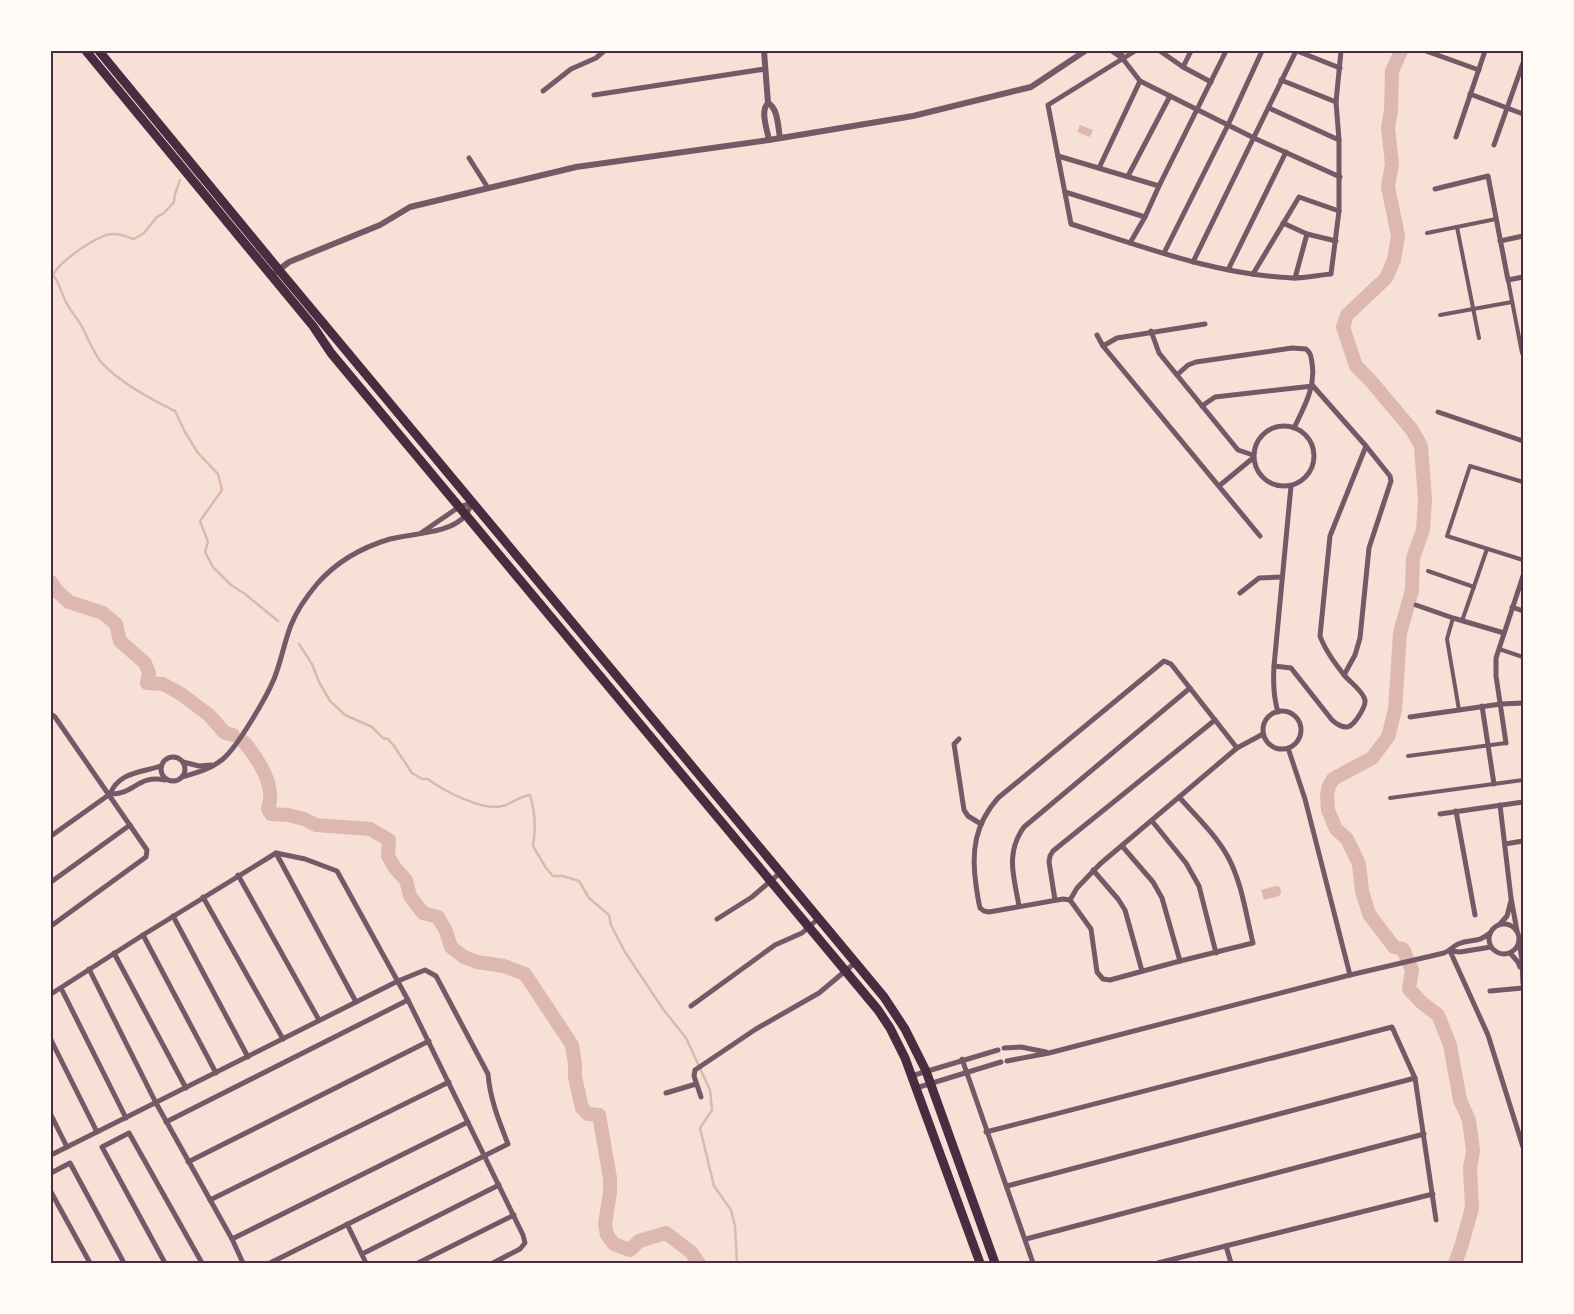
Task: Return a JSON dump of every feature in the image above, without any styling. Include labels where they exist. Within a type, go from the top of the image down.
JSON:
[{"type":"highway","points":[[86,51],[172,139],[472,503],[884,996],[897,1014],[926,1071],[995,1263]]},
{"type":"highway","points":[[99,51],[164,146],[313,326],[331,353],[878,1010],[890,1028],[916,1088],[980,1263]]},
{"type":"highway","points":[[164,146],[172,139]]},
{"type":"highway","points":[[704,802],[715,793]]},
{"type":"street","points":[[543,91],[571,69],[596,58],[604,51]]},
{"type":"street","points":[[764,51],[768,103],[764,111],[769,140]]},
{"type":"street","points":[[271,276],[290,262],[380,225],[410,207],[576,167],[769,140],[912,116],[1031,88],[1085,51]]},
{"type":"street","points":[[1112,51],[1123,59],[1140,81],[1197,111],[1340,176]]},
{"type":"street","points":[[1121,51],[1123,59]]},
{"type":"street","points":[[1135,51],[1048,105],[1071,224],[1193,262],[1228,270],[1295,278],[1331,274],[1339,211],[1340,176],[1336,102],[1341,51]]},
{"type":"street","points":[[1160,51],[1183,67],[1211,82]]},
{"type":"street","points":[[1183,67],[1191,51]]},
{"type":"street","points":[[1130,243],[1145,217],[1226,51]]},
{"type":"street","points":[[1164,253],[1228,125],[1262,51]]},
{"type":"street","points":[[1193,262],[1281,80],[1297,51],[1340,68]]},
{"type":"street","points":[[1426,51],[1479,70]]},
{"type":"street","points":[[1456,137],[1485,51]]},
{"type":"street","points":[[1494,145],[1523,63]]},
{"type":"street","points":[[594,95],[765,68]]},
{"type":"street","points":[[1281,80],[1336,102]]},
{"type":"street","points":[[1099,168],[1140,81]]},
{"type":"street","points":[[1470,94],[1523,114]]},
{"type":"street","points":[[1128,176],[1170,96]]},
{"type":"street","points":[[768,103],[772,105],[774,110],[780,138]]},
{"type":"street","points":[[1269,108],[1339,140]]},
{"type":"street","points":[[1228,270],[1286,152]]},
{"type":"street","points":[[1058,156],[1159,186]]},
{"type":"street","points":[[469,158],[488,188]]},
{"type":"street","points":[[1435,189],[1488,176],[1522,353]]},
{"type":"street","points":[[1065,192],[1145,217]]},
{"type":"street","points":[[1254,274],[1299,197],[1339,211]]},
{"type":"street","points":[[1427,233],[1496,219]]},
{"type":"street","points":[[1283,224],[1307,234],[1336,241]]},
{"type":"street","points":[[1457,227],[1478,338]]},
{"type":"street","points":[[1295,278],[1307,234]]},
{"type":"street","points":[[1500,241],[1523,236]]},
{"type":"street","points":[[1508,280],[1523,277]]},
{"type":"street","points":[[1440,316],[1512,302]]},
{"type":"street","points":[[1103,346],[1117,338],[1151,331],[1205,324]]},
{"type":"street","points":[[1151,331],[1157,350],[1176,376],[1238,450],[1253,457]]},
{"type":"street","points":[[1097,335],[1103,346],[1260,536]]},
{"type":"street","points":[[1176,376],[1192,363],[1297,348],[1306,349],[1311,355],[1313,369],[1312,386],[1294,428]]},
{"type":"street","points":[[1202,406],[1214,397],[1312,386]]},
{"type":"street","points":[[1312,386],[1366,446],[1390,476],[1391,481],[1369,548],[1360,638],[1355,655],[1344,675]]},
{"type":"street","points":[[1438,412],[1523,440]]},
{"type":"street","points":[[1280,426],[1294,428],[1308,438],[1312,446],[1314,454],[1311,470],[1306,478],[1291,486],[1276,486],[1263,478],[1255,466],[1253,457],[1258,441],[1267,431],[1280,426]]},
{"type":"street","points":[[1274,666],[1291,668],[1332,720],[1344,727],[1350,726],[1364,709],[1365,703],[1362,694],[1344,675],[1323,644],[1320,636],[1330,536],[1366,446]]},
{"type":"street","points":[[1220,486],[1253,457]]},
{"type":"street","points":[[1523,482],[1470,466],[1446,536],[1523,560]]},
{"type":"street","points":[[1278,712],[1274,701],[1274,666],[1291,486]]},
{"type":"street","points":[[420,533],[459,507],[472,503]]},
{"type":"street","points":[[110,794],[120,794],[148,778],[175,782],[214,765],[224,758],[246,728],[267,694],[274,679],[291,624],[317,584],[327,574],[356,553],[391,539],[437,531],[459,521],[466,515],[472,503]]},
{"type":"street","points":[[1462,621],[1487,549]]},
{"type":"street","points":[[1428,571],[1474,587]]},
{"type":"street","points":[[1408,756],[1506,743],[1495,667],[1523,576]]},
{"type":"street","points":[[1240,593],[1258,578],[1282,577]]},
{"type":"street","points":[[1416,605],[1504,633]]},
{"type":"street","points":[[1512,607],[1523,611]]},
{"type":"street","points":[[1453,618],[1448,638],[1459,710]]},
{"type":"street","points":[[1499,649],[1523,657]]},
{"type":"street","points":[[1179,797],[1212,834],[1228,858],[1239,886],[1253,943],[1110,980],[1104,979],[1097,972],[1091,929],[1070,900],[1055,900],[989,912],[980,908],[973,866],[975,846],[986,814],[998,798],[1157,665],[1164,661],[1168,662],[1237,748]]},
{"type":"street","points":[[1019,906],[1012,856],[1016,840],[1024,827],[1190,688]]},
{"type":"street","points":[[1410,717],[1482,706],[1523,703]]},
{"type":"street","points":[[1482,706],[1494,784]]},
{"type":"street","points":[[1278,712],[1290,713],[1295,717],[1300,728],[1298,740],[1288,748],[1275,748],[1264,737],[1263,728],[1268,718],[1278,712]]},
{"type":"street","points":[[51,714],[110,794],[147,850],[146,857],[51,926]]},
{"type":"street","points":[[1055,900],[1049,862],[1050,856],[1054,851],[1215,720]]},
{"type":"street","points":[[1070,900],[1094,870],[1237,748],[1264,737]]},
{"type":"street","points":[[959,739],[954,744],[964,810],[968,816],[981,824]]},
{"type":"street","points":[[1288,748],[1305,799],[1350,975]]},
{"type":"street","points":[[51,836],[110,794],[114,784],[126,776],[160,766],[168,758],[176,758],[199,766],[214,765]]},
{"type":"street","points":[[182,778],[185,770],[183,762]]},
{"type":"street","points":[[160,766],[161,774],[167,780]]},
{"type":"street","points":[[1390,798],[1523,780]]},
{"type":"street","points":[[1440,814],[1523,802]]},
{"type":"street","points":[[1500,805],[1511,898],[1522,960],[1521,970]]},
{"type":"street","points":[[1456,811],[1475,915]]},
{"type":"street","points":[[1152,821],[1186,863],[1199,886],[1216,953]]},
{"type":"street","points":[[51,882],[130,825]]},
{"type":"street","points":[[1505,844],[1523,842]]},
{"type":"street","points":[[1122,846],[1153,882],[1162,898],[1180,961]]},
{"type":"street","points":[[276,854],[356,1002]]},
{"type":"street","points":[[51,994],[238,875],[276,854],[305,859],[337,871],[408,1000],[523,1235],[525,1243],[520,1249],[493,1263]]},
{"type":"street","points":[[1094,870],[1125,910],[1142,971]]},
{"type":"street","points":[[717,919],[752,897],[781,872]]},
{"type":"street","points":[[238,875],[319,1020]]},
{"type":"street","points":[[203,897],[283,1039]]},
{"type":"street","points":[[916,1088],[1004,1062],[1049,1053],[1350,975],[1444,953],[1450,951],[1458,944],[1482,940],[1507,916],[1511,898]]},
{"type":"street","points":[[173,916],[248,1056]]},
{"type":"street","points":[[691,1006],[775,945],[802,933],[819,918]]},
{"type":"street","points":[[1500,924],[1510,925],[1517,931]]},
{"type":"street","points":[[1490,933],[1489,943],[1491,947],[1500,953],[1510,953],[1519,941]]},
{"type":"street","points":[[143,935],[216,1073]]},
{"type":"street","points":[[1450,951],[1460,952],[1491,947]]},
{"type":"street","points":[[1450,951],[1488,1036],[1523,1147]]},
{"type":"street","points":[[114,953],[186,1088]]},
{"type":"street","points":[[1510,953],[1518,962],[1523,984]]},
{"type":"street","points":[[701,1097],[694,1076],[696,1070],[756,1029],[819,993],[856,962]]},
{"type":"street","points":[[89,969],[156,1103],[232,1239],[242,1263]]},
{"type":"street","points":[[51,1155],[398,981],[425,970],[436,976],[488,1074],[489,1089],[494,1108],[508,1144],[270,1263]]},
{"type":"street","points":[[61,988],[126,1118]]},
{"type":"street","points":[[1490,991],[1523,988]]},
{"type":"street","points":[[166,1122],[408,1000]]},
{"type":"street","points":[[986,1132],[1392,1026],[1415,1078],[1436,1220]]},
{"type":"street","points":[[51,1040],[97,1132]]},
{"type":"street","points":[[188,1162],[429,1042]]},
{"type":"street","points":[[911,1076],[962,1059],[1001,1049],[1022,1047],[1049,1053]]},
{"type":"street","points":[[962,1059],[1033,1263]]},
{"type":"street","points":[[1007,1186],[1415,1078]]},
{"type":"street","points":[[210,1200],[449,1082]]},
{"type":"street","points":[[666,1093],[696,1084]]},
{"type":"street","points":[[51,1115],[67,1147]]},
{"type":"street","points":[[232,1239],[468,1122]]},
{"type":"street","points":[[165,1263],[102,1147],[129,1133],[202,1263]]},
{"type":"street","points":[[1026,1239],[1424,1134]]},
{"type":"street","points":[[51,1173],[70,1163],[124,1263]]},
{"type":"street","points":[[362,1254],[499,1185]]},
{"type":"street","points":[[51,1192],[90,1263]]},
{"type":"street","points":[[1158,1263],[1432,1194]]},
{"type":"street","points":[[418,1263],[514,1215]]},
{"type":"street","points":[[347,1224],[366,1263]]},
{"type":"street","points":[[1226,1246],[1231,1263]]},
{"type":"shaded area","points":[[1080,125],[1093,130],[1090,137],[1077,132]]},
{"type":"shaded area","points":[[1276,886],[1280,887],[1281,892],[1279,896],[1264,900],[1261,890]]},
{"type":"waterway","points":[[1401,51],[1392,71],[1391,110],[1388,128],[1392,164],[1388,187],[1398,236],[1394,260],[1386,278],[1347,315],[1343,327],[1356,366],[1412,430],[1421,446],[1425,500],[1423,530],[1413,558],[1412,590],[1400,633],[1395,710],[1388,737],[1372,758],[1333,779],[1327,795],[1328,810],[1336,829],[1347,839],[1359,864],[1362,891],[1369,914],[1394,947],[1403,949],[1412,970],[1409,989],[1421,1002],[1438,1015],[1450,1045],[1460,1100],[1469,1120],[1473,1151],[1470,1168],[1472,1208],[1455,1263]]},
{"type":"waterway","points":[[53,275],[71,256],[99,238],[114,234],[134,239],[144,233],[157,217],[164,213],[174,202],[180,180]]},
{"type":"waterway","points":[[53,275],[64,299],[101,362],[126,383],[175,411],[198,453],[218,474],[222,490],[200,521],[208,542],[205,552],[213,567],[231,585],[278,621]]},
{"type":"waterway","points":[[51,582],[57,591],[69,602],[103,613],[116,624],[120,641],[145,663],[149,673],[147,683],[163,684],[181,694],[209,715],[225,733],[233,735]]},
{"type":"waterway","points":[[299,644],[312,664],[319,682],[330,701],[345,715],[372,727],[383,738],[388,739],[412,773],[422,779],[428,779],[464,799],[485,806],[502,806],[530,795],[534,820],[533,846],[546,868],[553,876],[563,876],[579,881],[589,898],[609,915],[611,925],[625,952],[663,1009],[686,1038],[710,1090],[712,1110],[700,1128],[714,1186],[731,1210],[735,1226],[737,1263]]},
{"type":"waterway","points":[[244,742],[265,773],[270,791],[268,809],[271,814],[288,815],[304,819],[316,825],[370,829],[389,840],[388,856],[395,868],[406,880],[410,896],[423,913],[438,917],[446,931],[451,947],[464,957],[477,962],[504,966],[525,974],[572,1045],[575,1077],[582,1108],[588,1114],[599,1115],[610,1178],[610,1193],[605,1224],[607,1235],[614,1244],[630,1250],[639,1241],[666,1233],[691,1252],[699,1263]]}]
